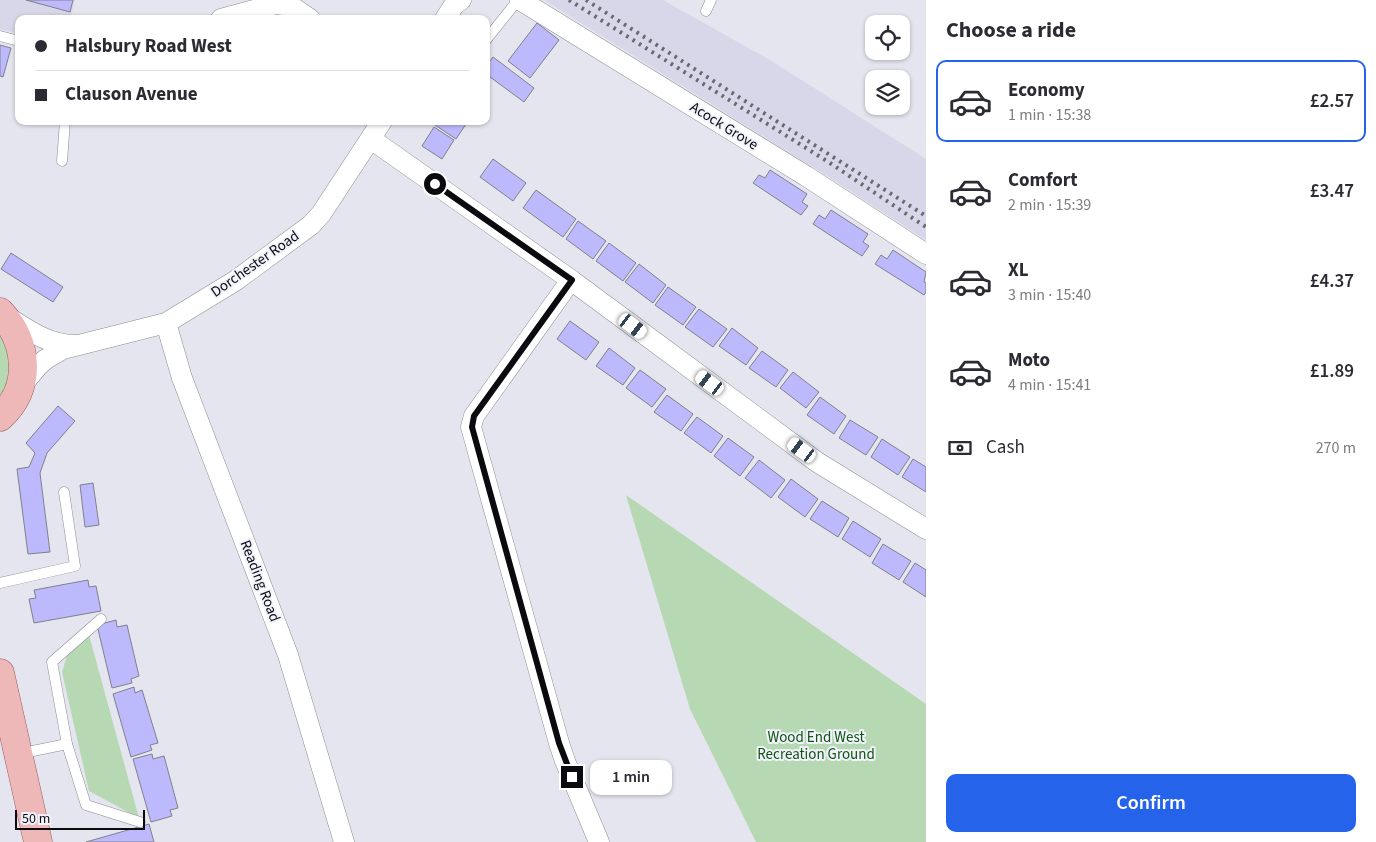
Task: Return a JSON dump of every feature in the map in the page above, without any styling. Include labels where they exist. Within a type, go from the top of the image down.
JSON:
[{"type":"main road","points":[[0,312],[9,322],[21,348],[22,370],[7,408]]},
{"type":"main road","points":[[0,673],[38,842]]},
{"type":"street","name":"Acock Grove","points":[[519,0],[806,176],[926,254]]},
{"type":"street","points":[[229,11],[276,4],[291,6],[304,15]]},
{"type":"street","name":"Dorchester Road","points":[[7,408],[34,371],[46,359],[63,349],[166,323],[235,282],[311,225],[321,214],[380,125]]},
{"type":"street","points":[[371,139],[572,280],[817,462],[926,529]]},
{"type":"street","points":[[572,280],[474,416],[472,427],[562,752],[600,842]]},
{"type":"street","name":"Dorchester Road","points":[[0,312],[51,342],[82,344]]},
{"type":"street","name":"Reading Road","points":[[166,323],[182,378],[288,655],[344,842]]},
{"type":"lane","points":[[490,35],[519,0]]},
{"type":"lane","points":[[706,10],[711,0]]},
{"type":"lane","points":[[0,36],[15,40]]},
{"type":"lane","points":[[62,161],[65,125]]},
{"type":"lane","points":[[0,583],[75,566],[64,492]]},
{"type":"lane","points":[[101,619],[52,662],[67,744],[86,805],[140,822]]},
{"type":"lane","points":[[17,754],[67,744]]},
{"type":"shaded area","points":[[0,0],[75,0],[71,15],[15,15],[15,33],[0,29]]},
{"type":"shaded area","points":[[544,0],[663,0],[770,60],[926,159],[926,240],[827,176]]},
{"type":"green space","points":[[0,332],[9,357],[10,373],[5,389],[0,397]]},
{"type":"green space","name":"Wood End West Recreation Ground","points":[[626,495],[926,704],[926,842],[756,842],[690,709]]},
{"type":"green space","points":[[89,635],[139,818],[89,791],[62,672],[67,656]]},
{"type":"building","points":[[26,0],[73,0],[70,12]]},
{"type":"building","points":[[537,23],[559,40],[530,78],[508,61]]},
{"type":"building","points":[[0,45],[11,48],[3,77],[0,76]]},
{"type":"building","points":[[493,57],[534,88],[524,102],[490,77],[490,61]]},
{"type":"building","points":[[435,125],[465,125],[456,139]]},
{"type":"building","points":[[434,127],[454,140],[442,159],[422,146]]},
{"type":"building","points":[[493,159],[526,183],[513,201],[480,177]]},
{"type":"building","points":[[770,170],[807,194],[802,202],[808,206],[801,215],[753,183],[759,175],[765,178]]},
{"type":"building","points":[[536,190],[576,219],[563,237],[523,208]]},
{"type":"building","points":[[831,210],[868,234],[863,242],[869,246],[862,256],[813,224],[819,215],[825,219]]},
{"type":"building","points":[[578,221],[606,241],[593,259],[566,239]]},
{"type":"building","points":[[609,243],[636,263],[623,281],[596,261]]},
{"type":"building","points":[[893,250],[926,272],[924,282],[926,283],[926,292],[924,295],[875,264],[881,255],[887,259]]},
{"type":"building","points":[[11,253],[63,287],[53,302],[1,269]]},
{"type":"building","points":[[639,264],[666,285],[653,303],[625,282]]},
{"type":"building","points":[[668,287],[696,307],[683,325],[655,305]]},
{"type":"building","points":[[699,309],[727,329],[713,347],[685,327]]},
{"type":"building","points":[[570,321],[599,342],[586,360],[557,339]]},
{"type":"building","points":[[732,328],[758,348],[746,365],[719,346]]},
{"type":"building","points":[[609,348],[635,368],[623,385],[596,366]]},
{"type":"building","points":[[762,351],[788,370],[776,387],[749,368]]},
{"type":"building","points":[[640,370],[666,389],[652,407],[626,388]]},
{"type":"building","points":[[793,372],[819,392],[806,408],[780,388]]},
{"type":"building","points":[[667,395],[693,414],[681,431],[654,412]]},
{"type":"building","points":[[820,397],[846,416],[834,434],[807,415]]},
{"type":"building","points":[[58,406],[75,421],[47,453],[40,473],[50,552],[28,554],[17,469],[29,467],[35,453],[26,443]]},
{"type":"building","points":[[697,417],[723,436],[711,453],[684,433]]},
{"type":"building","points":[[850,420],[878,437],[866,455],[839,438]]},
{"type":"building","points":[[728,438],[754,457],[740,476],[714,456]]},
{"type":"building","points":[[882,439],[910,457],[898,475],[871,457]]},
{"type":"building","points":[[913,459],[926,467],[926,492],[902,477]]},
{"type":"building","points":[[759,460],[785,480],[771,498],[745,478]]},
{"type":"building","points":[[791,479],[818,499],[805,517],[778,497]]},
{"type":"building","points":[[93,483],[99,525],[85,527],[80,485]]},
{"type":"building","points":[[822,501],[849,518],[838,537],[810,519]]},
{"type":"building","points":[[853,521],[881,539],[870,557],[842,539]]},
{"type":"building","points":[[883,544],[911,561],[899,580],[872,563]]},
{"type":"building","points":[[915,563],[926,570],[926,597],[903,582]]},
{"type":"building","points":[[88,580],[89,587],[96,586],[101,611],[34,623],[29,599],[36,598],[34,590]]},
{"type":"building","points":[[116,620],[117,627],[127,625],[139,676],[131,679],[132,683],[112,688],[97,625]]},
{"type":"building","points":[[134,687],[135,693],[142,690],[158,743],[150,745],[152,750],[131,757],[113,694]]},
{"type":"building","points":[[152,754],[153,759],[164,756],[178,808],[170,810],[172,816],[151,822],[133,759]]},
{"type":"building","points":[[149,824],[154,842],[86,842]]},
{"type":"railway","points":[[569,0],[830,163],[926,227]]},
{"type":"railway","points":[[586,0],[926,216]]},
{"type":"route","points":[[435,184],[572,280],[474,416],[472,427],[564,761],[572,777]]}]
